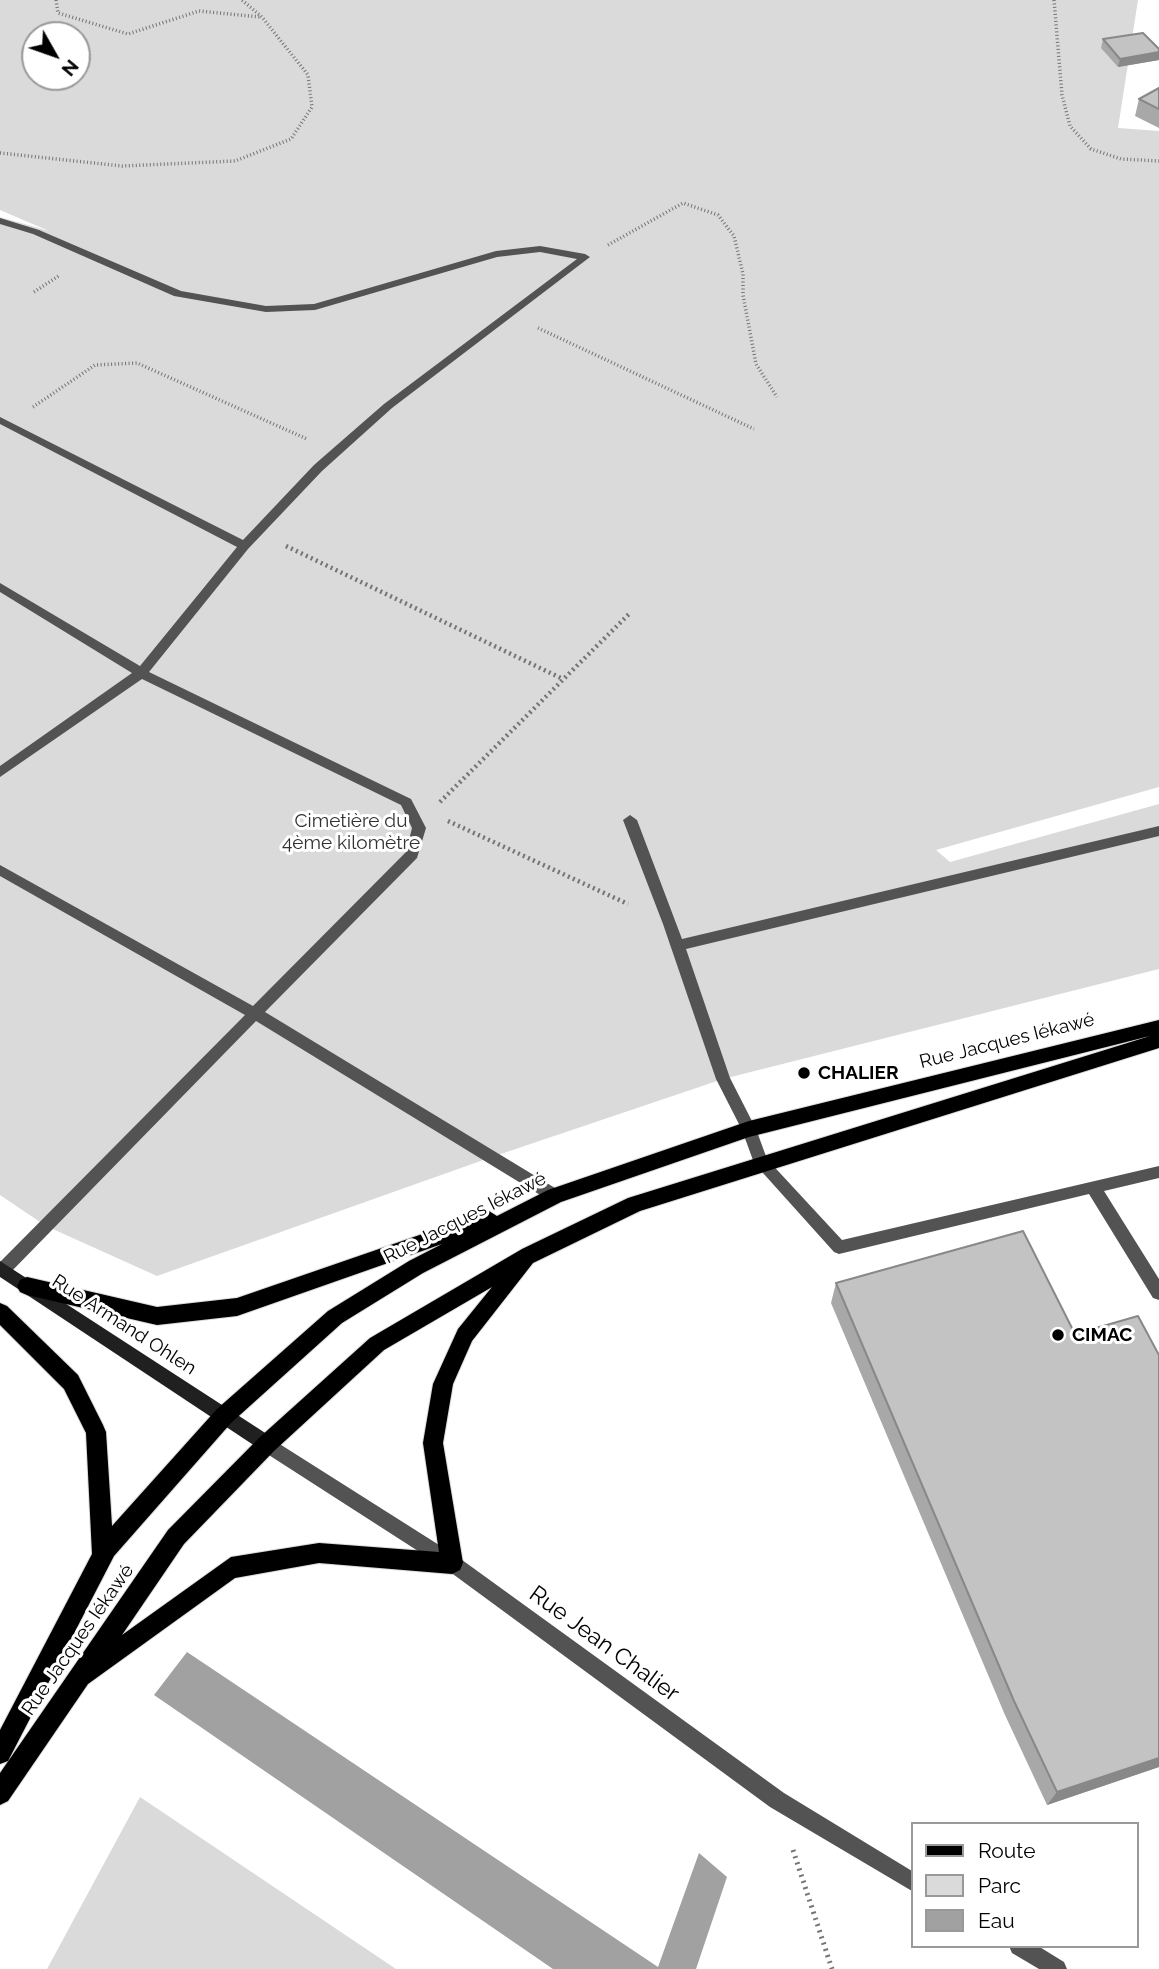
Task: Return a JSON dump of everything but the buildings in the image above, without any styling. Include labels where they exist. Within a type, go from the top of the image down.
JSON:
[{"type":"main road","name":"Rue Jacques Iékawé","points":[[0,1752],[106,1549],[224,1416],[335,1317],[415,1267],[555,1196],[748,1129],[1159,1027]]},
{"type":"main road","name":"Rue Jacques Iékawé","points":[[0,1793],[176,1537],[267,1444],[377,1344],[529,1255],[635,1204],[1159,1041]]},
{"type":"main road","points":[[27,1286],[157,1316],[237,1307],[309,1279],[369,1262],[555,1196]]},
{"type":"main road","points":[[77,1681],[231,1568],[319,1553],[452,1563],[433,1443],[443,1384],[465,1335],[529,1255]]},
{"type":"main road","name":"Rue Armand Ohlen","points":[[1,1269],[267,1444]]},
{"type":"main road","points":[[0,1312],[71,1382],[96,1433],[103,1555]]},
{"type":"street","points":[[0,221],[36,232],[178,294],[266,309],[316,307],[496,254],[540,249],[585,257]]},
{"type":"street","points":[[0,772],[141,674],[244,546],[337,452],[388,406],[585,257]]},
{"type":"street","points":[[0,420],[244,546]]},
{"type":"street","points":[[0,587],[141,674],[406,802],[419,828],[412,854],[1,1269]]},
{"type":"street","points":[[630,820],[670,924],[723,1080],[748,1129],[761,1163],[839,1247],[1159,1172]]},
{"type":"street","points":[[677,946],[1159,831]]},
{"type":"street","points":[[0,870],[256,1014],[555,1196]]},
{"type":"street","points":[[1093,1187],[1159,1293]]},
{"type":"street","name":"Rue Jean Chalier","points":[[267,1444],[452,1563],[777,1800],[911,1881]]},
{"type":"street","points":[[1022,1948],[1057,1969]]},
{"type":"path","points":[[57,0],[58,13],[128,34],[199,10],[262,17]]},
{"type":"path","points":[[0,153],[122,166],[235,161],[291,139],[312,107],[308,75],[262,17],[243,0]]},
{"type":"path","points":[[1054,0],[1062,95],[1070,126],[1091,149],[1121,159],[1159,161]]},
{"type":"path","points":[[585,257],[683,203],[718,215],[734,236],[743,274],[743,295],[756,364],[777,397]]},
{"type":"path","points":[[509,314],[754,429]]},
{"type":"path","points":[[24,433],[17,418],[95,365],[137,363],[337,452]]},
{"type":"path","points":[[257,532],[563,679]]},
{"type":"path","points":[[429,813],[631,612]]},
{"type":"path","points":[[406,802],[670,924]]},
{"type":"path","points":[[777,1800],[832,1969]]},
{"type":"green space","name":"Cimetière du 4ème kilomètre","points":[[0,0],[1138,0],[1118,128],[1159,131],[1159,787],[936,850],[950,862],[1159,804],[1159,969],[723,1079],[489,1158],[157,1276],[46,1226],[0,1195],[0,217],[49,231],[0,210]]},
{"type":"green space","points":[[140,1797],[396,1969],[47,1969]]},
{"type":"water","points":[[187,1652],[658,1967],[699,1853],[727,1877],[696,1969],[553,1969],[154,1695]]},
{"type":"place","name":"CHALIER","points":[[804,1073]]},
{"type":"place","name":"CIMAC","points":[[1058,1335]]}]
